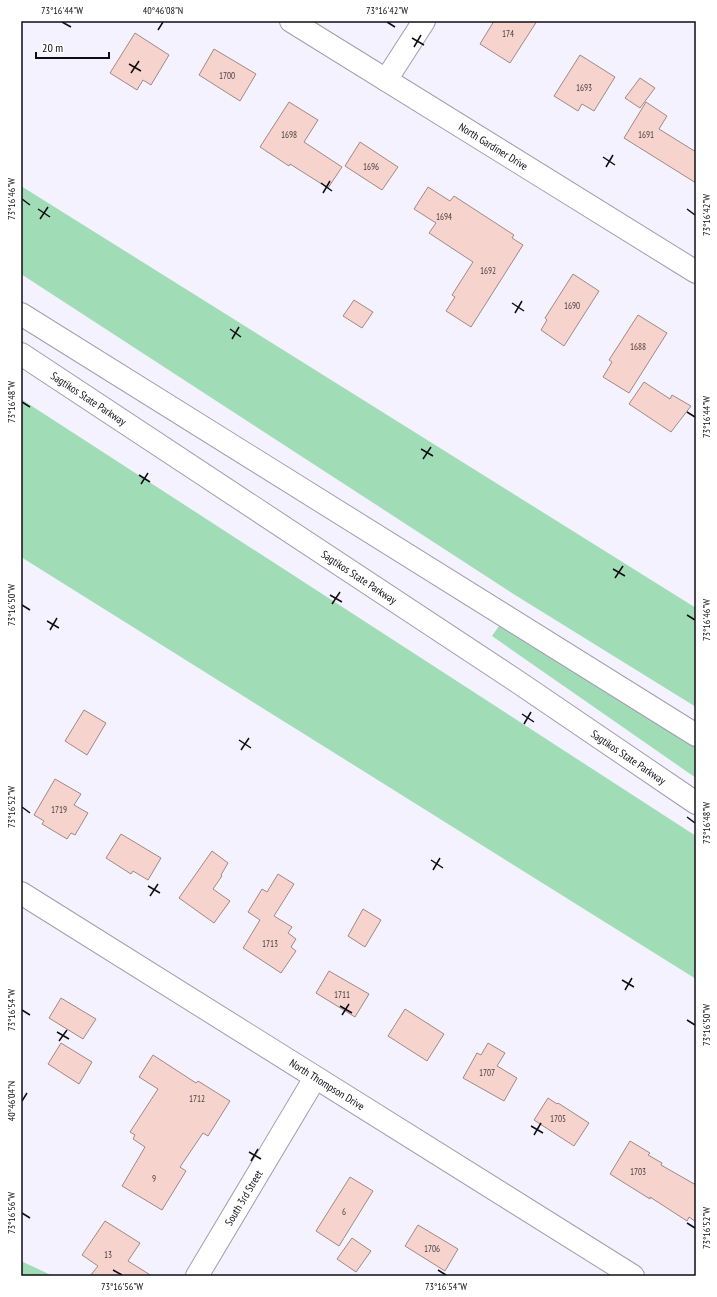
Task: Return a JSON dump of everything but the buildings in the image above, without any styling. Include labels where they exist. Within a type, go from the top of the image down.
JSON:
[{"type":"main road","name":"North Gardiner Drive","points":[[291,21],[696,272]]},
{"type":"main road","points":[[386,80],[424,21]]},
{"type":"main road","points":[[21,314],[696,735]]},
{"type":"main road","name":"Sagtikos State Parkway","points":[[21,354],[515,680],[696,803]]},
{"type":"main road","points":[[21,362],[70,385]]},
{"type":"main road","name":"North Thompson Drive","points":[[21,893],[633,1276]]},
{"type":"main road","name":"South 3rd Street","points":[[197,1276],[315,1078]]},
{"type":"green space","points":[[21,186],[696,608],[696,707],[515,595],[21,274]]},
{"type":"green space","points":[[21,399],[696,836],[696,979],[21,557]]},
{"type":"green space","points":[[499,626],[696,748],[696,778],[492,636]]},
{"type":"green space","points":[[21,1261],[53,1276],[21,1276]]}]
